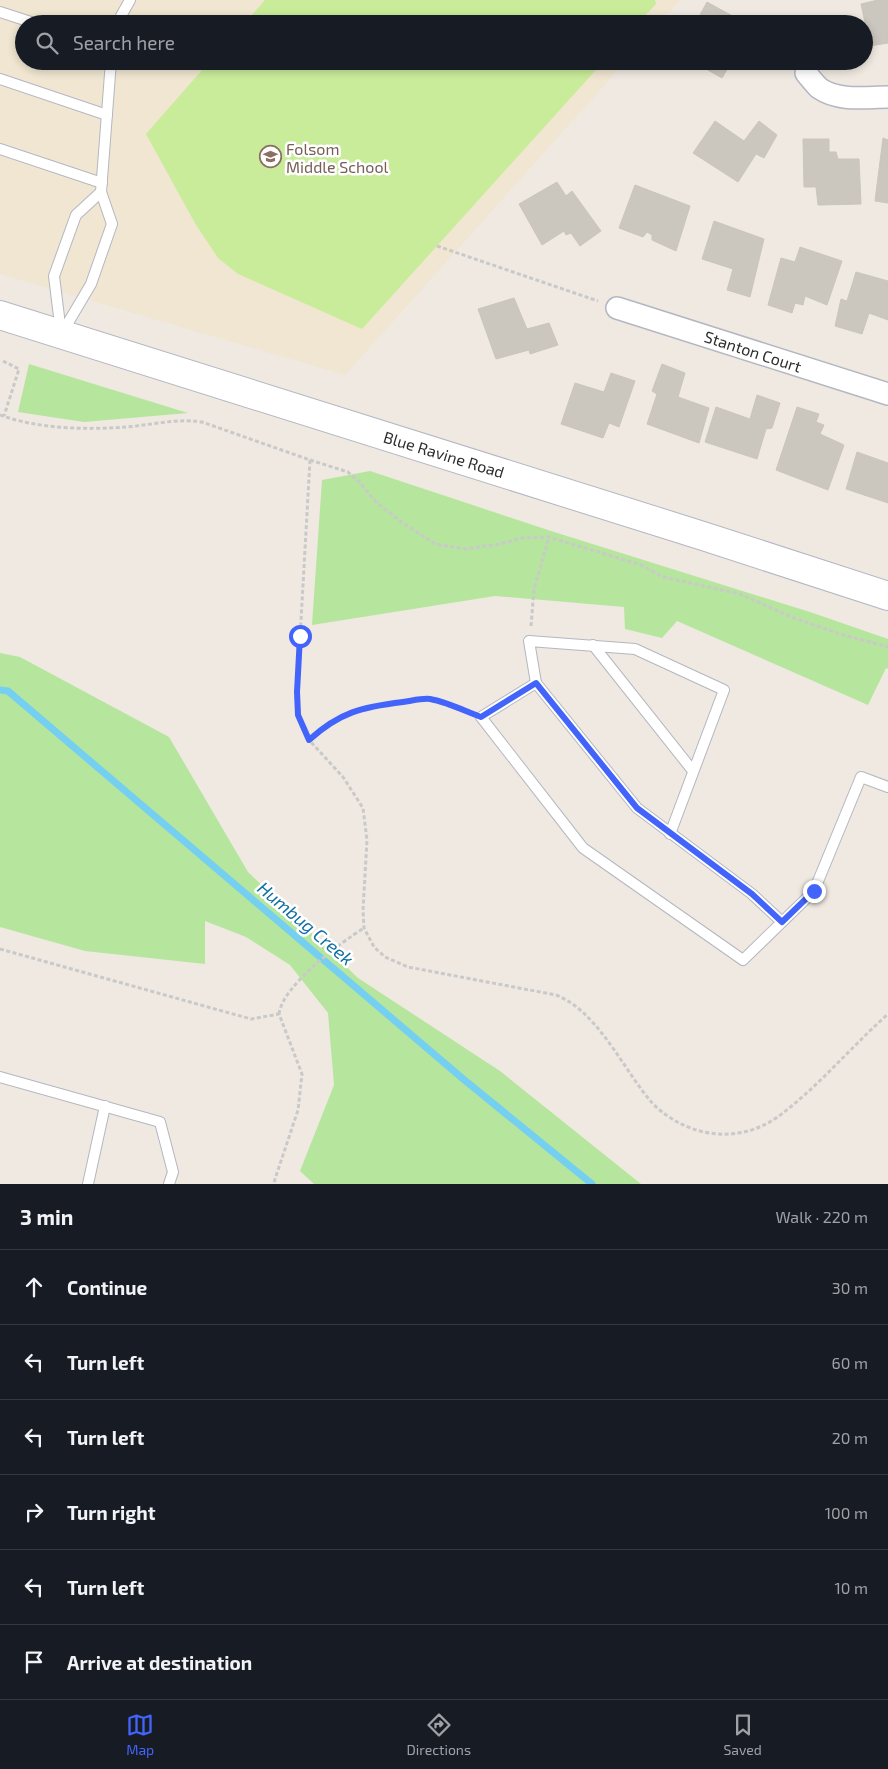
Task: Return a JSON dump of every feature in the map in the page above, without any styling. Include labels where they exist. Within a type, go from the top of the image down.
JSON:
[{"type":"main road","name":"Blue Ravine Road","points":[[0,315],[888,596]]},
{"type":"street","points":[[806,73],[819,87],[831,94],[844,98],[888,97]]},
{"type":"street","name":"Stanton Court","points":[[617,308],[888,394]]},
{"type":"lane","points":[[122,15],[130,0]]},
{"type":"lane","points":[[0,12],[15,17]]},
{"type":"lane","points":[[62,334],[91,284],[112,224],[102,187],[110,70]]},
{"type":"lane","points":[[0,79],[107,115]]},
{"type":"lane","points":[[0,150],[102,187]]},
{"type":"lane","points":[[62,334],[54,276],[76,216],[102,187]]},
{"type":"lane","points":[[670,834],[724,690],[635,649],[529,641],[536,683],[637,808],[670,834],[752,894],[782,922]]},
{"type":"lane","points":[[593,645],[694,771]]},
{"type":"lane","points":[[536,683],[481,717],[583,848],[743,960],[814,891],[861,777],[888,788]]},
{"type":"lane","points":[[0,1077],[160,1122],[173,1172],[170,1184]]},
{"type":"lane","points":[[88,1184],[105,1106]]},
{"type":"path","points":[[437,246],[617,308]]},
{"type":"path","points":[[4,361],[19,369],[2,416],[38,424],[83,428],[127,427],[187,420],[202,422],[348,472],[377,503],[435,544],[466,549],[500,544],[522,538],[549,537],[641,566],[663,577],[740,594],[794,618],[840,634],[888,647]]},
{"type":"path","points":[[310,460],[297,692],[298,715],[309,740],[343,778],[363,808],[367,840],[363,910],[364,928],[374,947],[385,957],[408,967],[567,999],[577,1006],[592,1022],[643,1093],[662,1113],[683,1126],[719,1134],[749,1131],[778,1116],[813,1086],[888,1014]]},
{"type":"path","points":[[529,641],[534,589],[549,537]]},
{"type":"path","points":[[309,740],[324,727],[342,717],[362,708],[385,704],[429,699],[481,717]]},
{"type":"path","points":[[274,1184],[298,1110],[302,1074],[278,1014],[280,1005],[297,982],[344,940],[364,928]]},
{"type":"path","points":[[0,950],[251,1019],[278,1014]]},
{"type":"shaded area","name":"Folsom Middle School","points":[[0,0],[680,0],[667,15],[15,15],[15,70],[618,70],[345,375],[0,274]]},
{"type":"green space","points":[[265,0],[655,0],[656,4],[646,15],[252,15]]},
{"type":"green space","points":[[202,70],[596,70],[362,329],[238,274],[218,258],[196,225],[146,134]]},
{"type":"green space","points":[[29,364],[188,413],[84,422],[18,412]]},
{"type":"green space","points":[[370,471],[551,531],[813,613],[888,639],[888,669],[886,668],[868,705],[677,621],[662,638],[625,629],[624,607],[495,596],[312,625],[322,480]]},
{"type":"green space","points":[[0,653],[20,657],[169,737],[248,872],[358,978],[500,1071],[641,1184],[314,1184],[300,1171],[334,1085],[328,1013],[290,965],[246,937],[205,921],[205,964],[85,951],[0,927]]},
{"type":"building","points":[[888,0],[888,43],[873,46],[873,15],[863,15],[861,4]]},
{"type":"building","points":[[707,2],[731,15],[700,15]]},
{"type":"building","points":[[708,70],[727,70],[722,78]]},
{"type":"building","points":[[715,121],[744,141],[759,121],[777,135],[764,158],[756,154],[738,182],[693,153]]},
{"type":"building","points":[[883,138],[888,140],[888,203],[875,201]]},
{"type":"building","points":[[803,139],[829,139],[829,152],[836,152],[838,159],[859,159],[861,204],[818,205],[816,187],[804,187]]},
{"type":"building","points":[[557,182],[566,196],[572,191],[601,231],[580,246],[571,233],[566,235],[564,231],[542,245],[519,204]]},
{"type":"building","points":[[635,185],[690,206],[676,251],[652,240],[652,235],[647,232],[643,237],[619,228]]},
{"type":"building","points":[[714,221],[764,239],[750,297],[727,290],[733,269],[702,259]]},
{"type":"building","points":[[800,247],[842,261],[827,305],[805,296],[803,305],[795,303],[792,313],[768,305],[781,258],[795,262]]},
{"type":"building","points":[[856,272],[888,281],[888,320],[869,313],[862,334],[835,326],[841,299],[847,301]]},
{"type":"building","points":[[514,298],[527,329],[549,323],[558,345],[530,354],[529,350],[496,359],[478,309]]},
{"type":"building","points":[[662,364],[685,373],[678,397],[709,408],[699,443],[647,424],[657,394],[652,391]]},
{"type":"building","points":[[611,373],[635,381],[619,427],[609,423],[603,438],[561,424],[575,383],[604,392]]},
{"type":"building","points":[[757,395],[780,403],[772,428],[766,429],[757,459],[705,442],[716,407],[750,419]]},
{"type":"building","points":[[797,407],[819,414],[816,422],[824,425],[820,434],[844,445],[828,490],[776,470]]},
{"type":"building","points":[[857,452],[888,463],[888,503],[846,489]]},
{"type":"waterway","name":"Humbug Creek","points":[[0,690],[8,691],[462,1078],[592,1184]]},
{"type":"place","name":"Folsom Middle School","points":[[270,157]]},
{"type":"route","points":[[300,636],[297,692],[298,715],[309,740],[324,727],[342,717],[362,708],[385,704],[429,699],[481,717],[536,683],[637,808],[752,894],[782,922],[814,891]]}]
